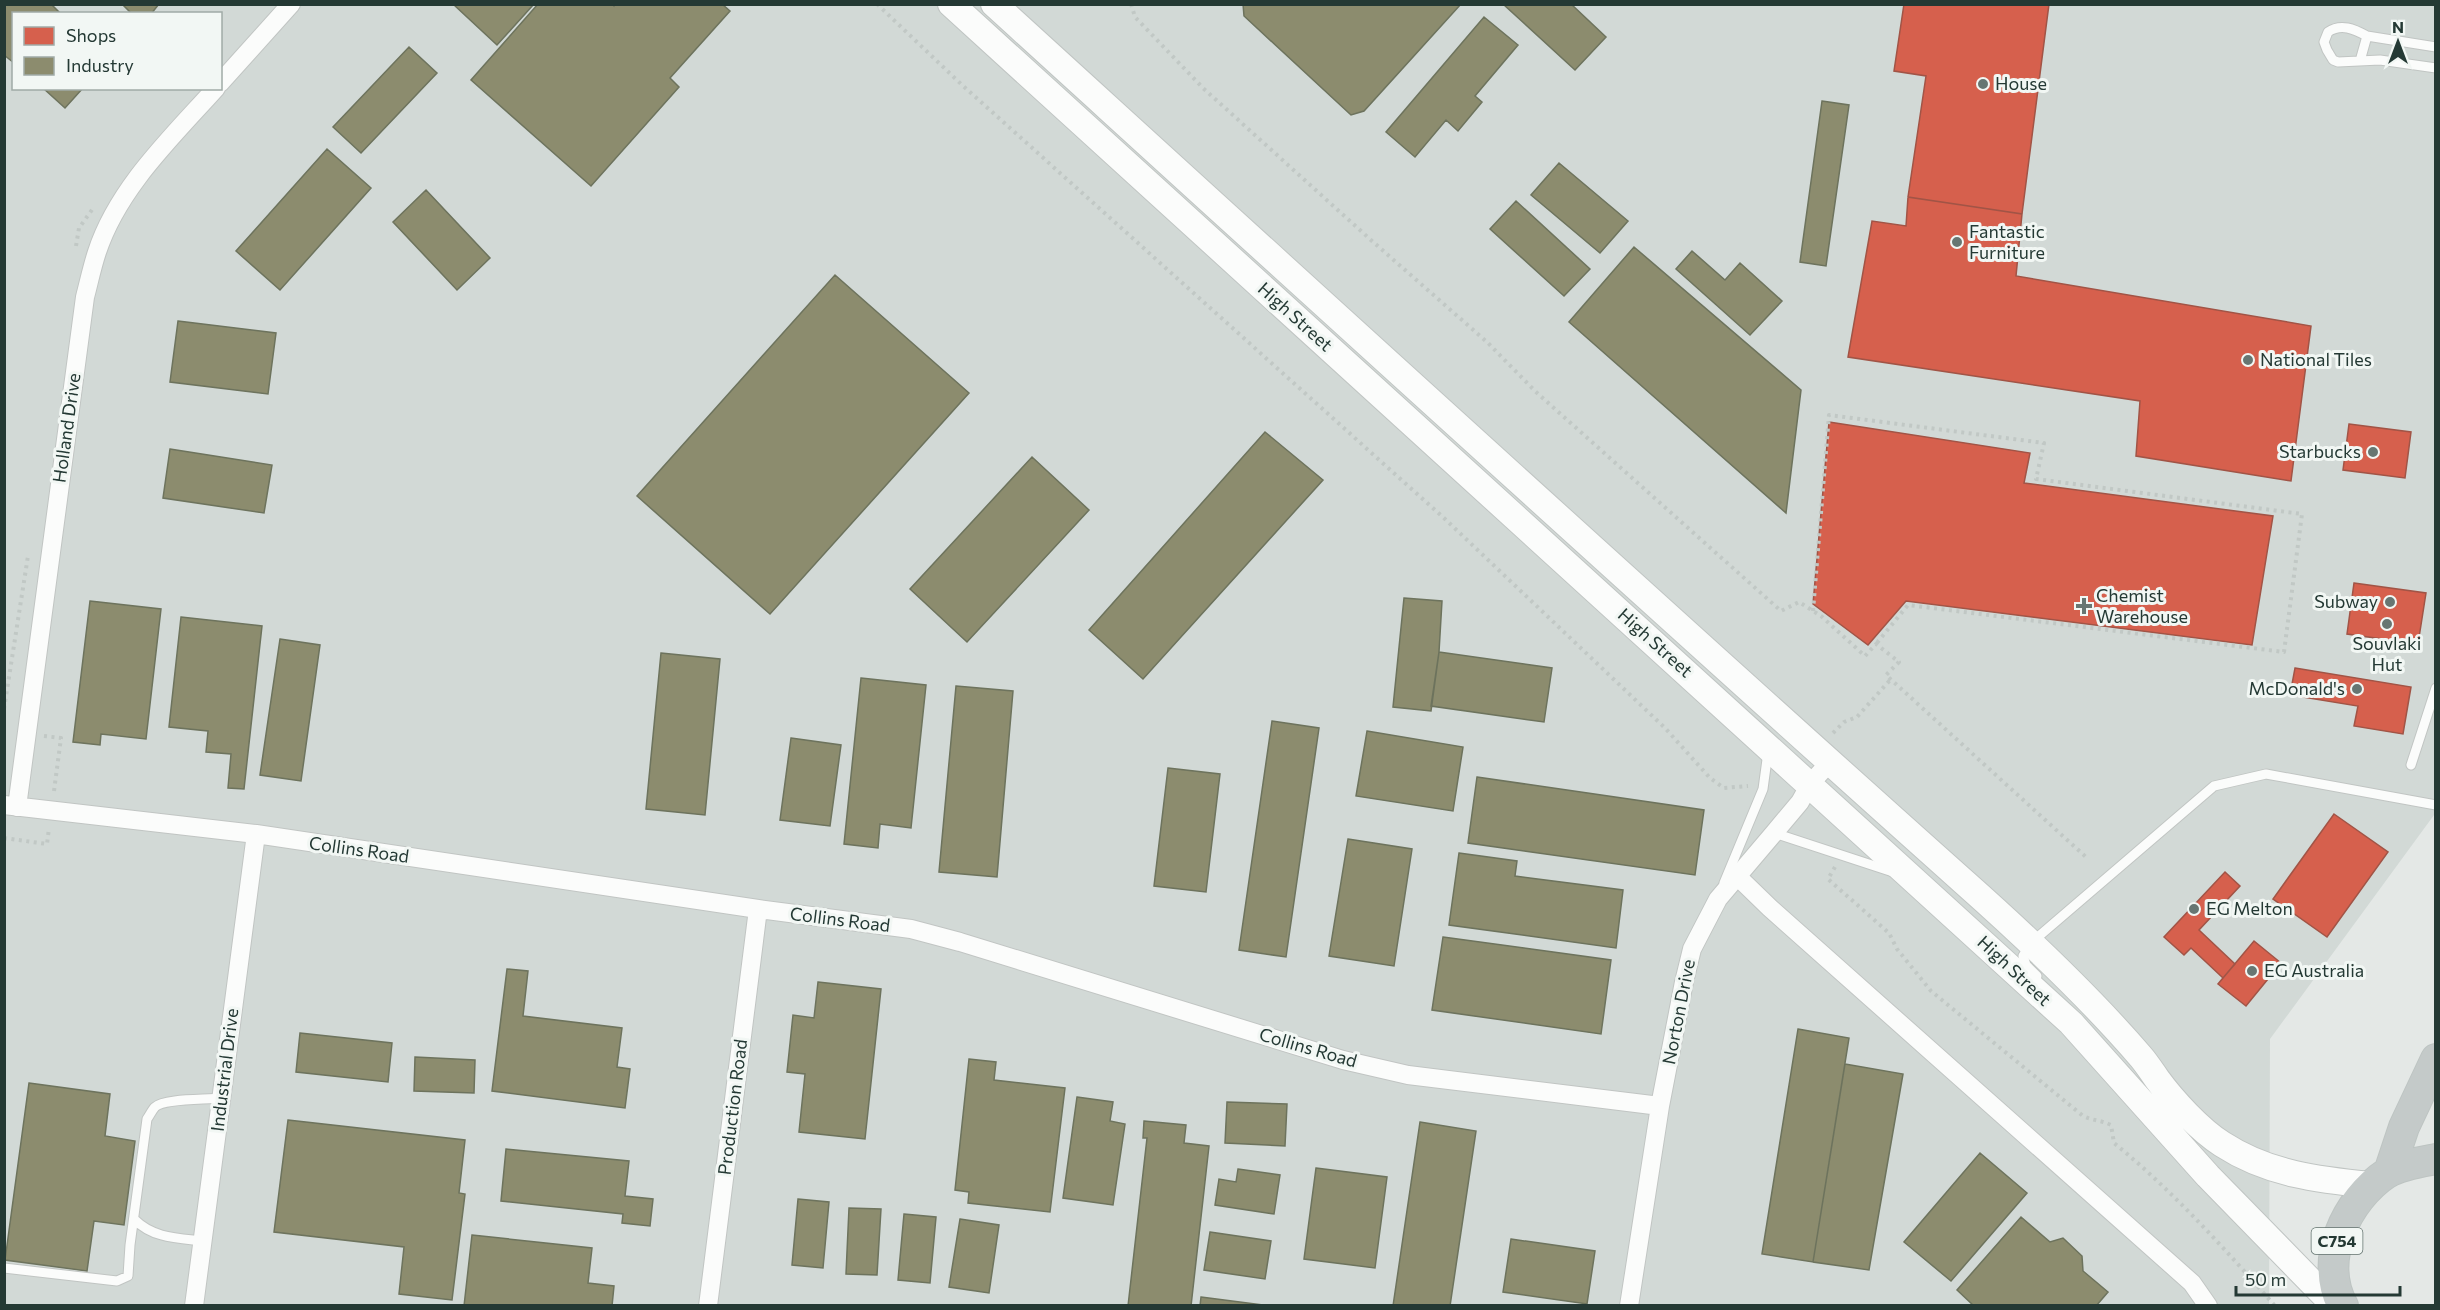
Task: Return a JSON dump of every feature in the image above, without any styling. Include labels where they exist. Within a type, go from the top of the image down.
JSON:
[{"type":"highway","name":"C754","points":[[2343,1305],[2337,1294],[2333,1269],[2338,1236],[2354,1205],[2380,1179],[2436,1059]]},
{"type":"highway","points":[[2380,1179],[2436,1159]]},
{"type":"main road","name":"High Street","points":[[951,4],[2071,1023],[2208,1176],[2335,1305]]},
{"type":"main road","name":"High Street","points":[[994,4],[1824,757],[2032,942],[2144,1059],[2160,1083],[2202,1128],[2223,1144],[2260,1163],[2290,1174],[2319,1180],[2380,1179]]},
{"type":"street","points":[[222,81],[291,4]]},
{"type":"street","name":"Holland Drive","points":[[11,806],[27,734],[85,297],[97,251],[119,205],[147,165],[214,90]]},
{"type":"street","name":"Norton Drive","points":[[1629,1305],[1660,1106],[1692,949],[1718,899],[1800,802],[1824,757]]},
{"type":"street","name":"Collins Road","points":[[11,806],[256,834],[758,909],[911,929],[1344,1060],[1408,1075],[1660,1106]]},
{"type":"street","name":"Industrial Drive","points":[[194,1305],[256,834]]},
{"type":"street","points":[[1737,876],[2192,1283],[2208,1305]]},
{"type":"street","name":"Production Road","points":[[708,1305],[758,909]]},
{"type":"lane","points":[[2436,47],[2367,36],[2339,27],[2328,32],[2324,42],[2333,60],[2344,62],[2379,60],[2436,68]]},
{"type":"lane","points":[[2360,61],[2367,36]]},
{"type":"lane","points":[[2411,765],[2436,688]]},
{"type":"lane","points":[[1718,899],[1763,789],[1768,746]]},
{"type":"lane","points":[[2042,982],[2026,964],[2023,956],[2032,942],[2214,786],[2266,774],[2436,805]]},
{"type":"lane","points":[[1774,833],[1915,880]]},
{"type":"lane","points":[[2051,990],[2067,1007],[2071,1023]]},
{"type":"lane","points":[[4,1268],[117,1281],[128,1276],[147,1119],[155,1107],[167,1100],[201,1101],[221,1098]]},
{"type":"lane","points":[[135,1220],[145,1230],[157,1234],[203,1241]]},
{"type":"path","points":[[877,4],[970,92],[1444,519],[1665,728],[1710,778],[1724,788],[1740,788]]},
{"type":"path","points":[[1131,4],[1135,17],[1203,88],[1487,342],[1535,391],[1781,611],[1799,602],[1813,611],[1865,656],[1908,605],[2284,652],[2302,514],[2036,479],[2043,443],[1829,415],[1813,611]]},
{"type":"path","points":[[1876,644],[1899,662],[1886,675],[2087,858]]},
{"type":"path","points":[[1824,757],[1833,733],[1844,722],[1857,717],[1891,679]]},
{"type":"path","points":[[4,838],[47,844],[61,738],[27,734]]},
{"type":"path","points":[[1842,854],[1828,879],[1889,933],[1897,949],[1931,991],[2083,1116],[2111,1125],[2114,1143],[2147,1169],[2275,1305]]},
{"type":"shaded area","points":[[5,5],[2435,5],[2435,809],[2434,815],[2270,1039],[2269,1305],[5,1306]]},
{"type":"building: Shops","points":[[1904,4],[2049,4],[2022,214],[1908,197],[1926,76],[1894,71]]},
{"type":"building: Shops","points":[[1908,197],[2022,214],[2016,276],[2311,326],[2291,481],[2136,456],[2140,401],[1848,357],[1872,221],[1906,226]]},
{"type":"building: Shops","points":[[1829,422],[2030,453],[2024,483],[2273,516],[2252,645],[1906,601],[1868,645],[1813,604]]},
{"type":"building: Shops","points":[[2349,424],[2411,432],[2405,478],[2343,470]]},
{"type":"building: Shops","points":[[2354,583],[2426,593],[2418,644],[2347,634]]},
{"type":"building: Shops","points":[[2295,668],[2411,687],[2403,734],[2354,726],[2358,706],[2290,695]]},
{"type":"building: Shops","points":[[2334,814],[2388,852],[2327,937],[2273,899]]},
{"type":"building: Shops","points":[[2225,872],[2240,886],[2199,930],[2235,964],[2223,978],[2191,948],[2184,955],[2164,937]]},
{"type":"building: Shops","name":"EG Australia","points":[[2254,941],[2281,963],[2246,1006],[2218,984]]},
{"type":"building: Industry","points":[[4,4],[51,4],[59,12],[12,12],[12,61],[4,55]]},
{"type":"building: Industry","points":[[122,4],[159,4],[153,12],[130,12]]},
{"type":"building: Industry","points":[[453,4],[534,4],[497,45]]},
{"type":"building: Industry","points":[[538,4],[612,4],[614,6],[615,4],[722,4],[730,11],[670,78],[679,87],[591,186],[471,80]]},
{"type":"building: Industry","points":[[1243,4],[1461,4],[1364,111],[1351,115],[1244,16]]},
{"type":"building: Industry","points":[[1503,4],[1571,4],[1606,37],[1575,70]]},
{"type":"building: Industry","points":[[1484,17],[1518,45],[1475,96],[1482,102],[1458,131],[1446,120],[1415,157],[1386,132]]},
{"type":"building: Industry","points":[[409,47],[437,73],[361,153],[333,127]]},
{"type":"building: Industry","points":[[45,90],[81,90],[65,108]]},
{"type":"building: Industry","points":[[1822,101],[1849,105],[1826,266],[1800,262]]},
{"type":"building: Industry","points":[[327,149],[371,188],[280,290],[236,251]]},
{"type":"building: Industry","points":[[1559,163],[1628,221],[1600,253],[1531,195]]},
{"type":"building: Industry","points":[[426,190],[490,258],[457,290],[393,222]]},
{"type":"building: Industry","points":[[1516,201],[1590,269],[1564,296],[1490,229]]},
{"type":"building: Industry","points":[[1634,247],[1801,390],[1786,513],[1569,322]]},
{"type":"building: Industry","points":[[1692,251],[1725,280],[1740,263],[1782,301],[1750,335],[1676,269]]},
{"type":"building: Industry","points":[[835,275],[969,393],[770,614],[637,496]]},
{"type":"building: Industry","points":[[178,321],[276,333],[268,394],[170,382]]},
{"type":"building: Industry","points":[[1265,432],[1323,480],[1143,679],[1089,630]]},
{"type":"building: Industry","points":[[170,449],[272,465],[264,513],[163,498]]},
{"type":"building: Industry","points":[[1032,457],[1089,510],[967,642],[910,589]]},
{"type":"building: Industry","points":[[1404,598],[1442,601],[1439,652],[1431,711],[1393,707]]},
{"type":"building: Industry","points":[[90,601],[161,609],[146,739],[101,734],[100,745],[73,742]]},
{"type":"building: Industry","points":[[181,617],[262,626],[244,789],[228,788],[231,754],[206,752],[208,731],[169,727]]},
{"type":"building: Industry","points":[[280,639],[320,645],[301,781],[260,775]]},
{"type":"building: Industry","points":[[1439,652],[1552,668],[1544,722],[1431,706]]},
{"type":"building: Industry","points":[[661,653],[720,659],[705,815],[646,809]]},
{"type":"building: Industry","points":[[861,678],[926,685],[911,828],[880,824],[878,848],[844,844]]},
{"type":"building: Industry","points":[[956,686],[1013,691],[997,877],[939,872]]},
{"type":"building: Industry","points":[[1272,721],[1319,728],[1286,957],[1239,950]]},
{"type":"building: Industry","points":[[1367,731],[1463,747],[1453,811],[1356,796]]},
{"type":"building: Industry","points":[[791,738],[841,745],[830,826],[780,820]]},
{"type":"building: Industry","points":[[1168,768],[1220,774],[1206,892],[1154,886]]},
{"type":"building: Industry","points":[[1477,777],[1704,810],[1695,875],[1468,843]]},
{"type":"building: Industry","points":[[1348,839],[1412,849],[1394,966],[1329,956]]},
{"type":"building: Industry","points":[[1459,853],[1517,861],[1515,876],[1623,890],[1616,948],[1449,925]]},
{"type":"building: Industry","points":[[1443,937],[1611,960],[1601,1034],[1432,1010]]},
{"type":"building: Industry","points":[[507,969],[528,971],[523,1016],[622,1028],[617,1067],[630,1069],[625,1108],[492,1091]]},
{"type":"building: Industry","points":[[818,982],[881,989],[865,1139],[799,1132],[805,1074],[787,1072],[793,1015],[814,1018]]},
{"type":"building: Industry","points":[[1798,1029],[1849,1038],[1813,1262],[1762,1254]]},
{"type":"building: Industry","points":[[300,1033],[392,1043],[388,1082],[296,1072]]},
{"type":"building: Industry","points":[[415,1057],[475,1060],[474,1093],[414,1091]]},
{"type":"building: Industry","points":[[969,1059],[996,1062],[994,1080],[1065,1088],[1050,1212],[968,1203],[969,1192],[955,1190]]},
{"type":"building: Industry","points":[[1845,1064],[1903,1074],[1869,1270],[1813,1262]]},
{"type":"building: Industry","points":[[29,1083],[110,1094],[105,1136],[135,1141],[124,1225],[94,1221],[87,1271],[5,1260]]},
{"type":"building: Industry","points":[[1077,1097],[1113,1102],[1110,1121],[1125,1124],[1113,1205],[1063,1198]]},
{"type":"building: Industry","points":[[1227,1102],[1287,1104],[1285,1146],[1225,1143]]},
{"type":"building: Industry","points":[[288,1120],[465,1140],[459,1193],[465,1194],[452,1300],[399,1294],[404,1247],[274,1232]]},
{"type":"building: Industry","points":[[1144,1121],[1186,1125],[1184,1143],[1209,1146],[1191,1306],[1128,1306],[1147,1138],[1143,1138]]},
{"type":"building: Industry","points":[[1420,1122],[1476,1131],[1450,1306],[1393,1306]]},
{"type":"building: Industry","points":[[506,1149],[629,1161],[625,1196],[653,1199],[650,1226],[622,1223],[623,1214],[501,1201]]},
{"type":"building: Industry","points":[[1980,1153],[2027,1193],[1951,1281],[1904,1242]]},
{"type":"building: Industry","points":[[1316,1168],[1387,1177],[1375,1268],[1304,1259]]},
{"type":"building: Industry","points":[[1238,1169],[1280,1175],[1274,1214],[1215,1205],[1219,1179],[1236,1182]]},
{"type":"building: Industry","points":[[798,1199],[829,1202],[823,1268],[792,1265]]},
{"type":"building: Industry","points":[[849,1208],[881,1209],[877,1275],[846,1274]]},
{"type":"building: Industry","points":[[904,1214],[936,1217],[930,1283],[898,1280]]},
{"type":"building: Industry","points":[[2021,1217],[2050,1242],[2063,1238],[2082,1256],[2083,1271],[2108,1292],[2096,1306],[1974,1306],[1957,1290]]},
{"type":"building: Industry","points":[[960,1219],[999,1225],[989,1293],[949,1287]]},
{"type":"building: Industry","points":[[1210,1232],[1271,1241],[1265,1279],[1204,1270]]},
{"type":"building: Industry","points":[[472,1235],[592,1248],[588,1283],[614,1286],[612,1306],[464,1306]]},
{"type":"building: Industry","points":[[1511,1239],[1595,1251],[1587,1304],[1503,1292]]},
{"type":"building: Industry","points":[[1201,1297],[1263,1305],[1200,1306]]},
{"type":"place","name":"House","points":[[1983,84]]},
{"type":"place","name":"Fantastic Furniture","points":[[1957,242]]},
{"type":"place","name":"National Tiles","points":[[2248,360]]},
{"type":"place","name":"Starbucks","points":[[2373,452]]},
{"type":"place","name":"Subway","points":[[2390,602]]},
{"type":"place","name":"Chemist Warehouse","points":[[2084,606]]},
{"type":"place","name":"Souvlaki Hut","points":[[2387,624]]},
{"type":"place","name":"McDonald's","points":[[2357,689]]},
{"type":"place","name":"EG Melton","points":[[2194,909]]},
{"type":"place","name":"EG Australia","points":[[2252,971]]}]
